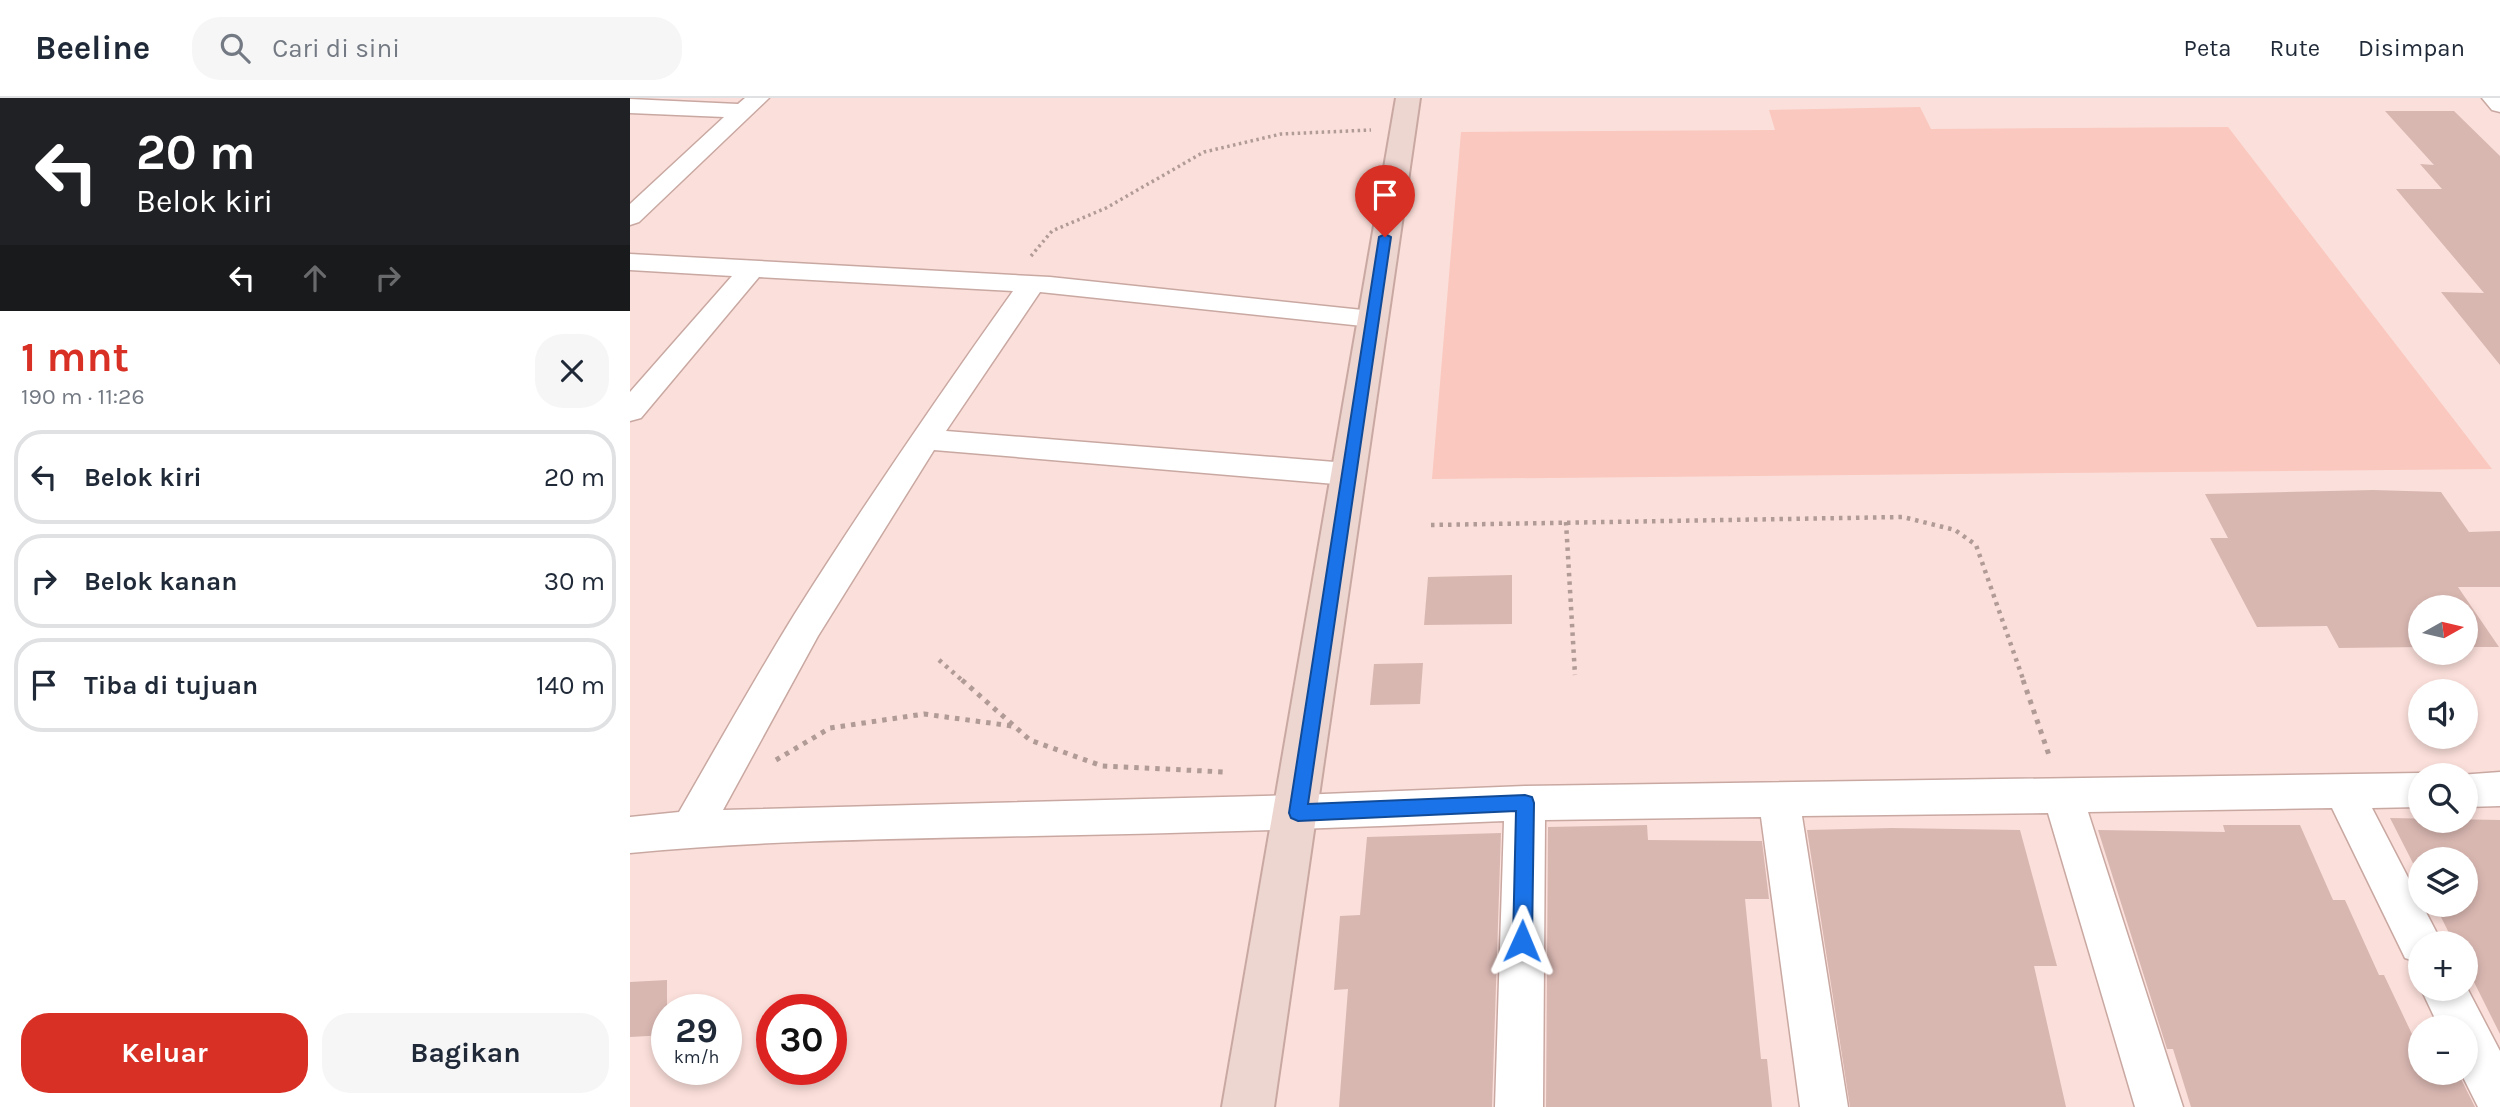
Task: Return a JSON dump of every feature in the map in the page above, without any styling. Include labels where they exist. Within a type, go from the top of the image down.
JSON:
[{"type":"street","points":[[630,106],[750,104]]},
{"type":"street","points":[[630,217],[750,104]]},
{"type":"street","points":[[1248,1107],[1298,813],[1347,474],[1405,114]]},
{"type":"street","points":[[630,262],[1021,283],[1372,319]]},
{"type":"street","points":[[630,411],[753,268]]},
{"type":"street","points":[[691,829],[763,697],[1021,283]]},
{"type":"street","points":[[924,439],[1347,474]]},
{"type":"street","points":[[2478,790],[2500,789]]},
{"type":"street","points":[[630,835],[691,829],[1298,813],[1525,803],[2408,790]]},
{"type":"street","points":[[2343,791],[2414,931]]},
{"type":"street","points":[[2063,795],[2159,1107]]},
{"type":"street","points":[[1779,799],[1824,1107]]},
{"type":"street","points":[[1519,1107],[1525,803]]},
{"type":"street","points":[[2478,1057],[2500,1101]]},
{"type":"path","points":[[1021,283],[1052,231],[1106,208],[1204,152],[1281,134],[1405,114]]},
{"type":"path","points":[[1432,525],[1903,517],[1955,530],[1976,545],[2063,795]]},
{"type":"path","points":[[1566,522],[1575,675]]},
{"type":"path","points":[[939,660],[1030,740],[1102,766],[1235,773]]},
{"type":"path","points":[[774,761],[830,728],[924,714],[1013,726]]},
{"type":"shaded area","points":[[1920,107],[1931,129],[2228,127],[2492,469],[1432,479],[1461,132],[1775,130],[1769,110]]},
{"type":"building","points":[[2385,111],[2454,111],[2500,156],[2500,365],[2441,292],[2484,293],[2396,189],[2442,189],[2420,164],[2434,165]]},
{"type":"building","points":[[2373,490],[2441,492],[2469,532],[2500,531],[2500,587],[2458,587],[2463,595],[2408,595],[2408,647],[2339,648],[2327,626],[2257,627],[2210,538],[2228,538],[2205,494]]},
{"type":"building","points":[[1512,575],[1512,624],[1424,625],[1428,577]]},
{"type":"building","points":[[2478,616],[2499,647],[2478,647]]},
{"type":"building","points":[[1423,663],[1420,704],[1370,705],[1374,664]]},
{"type":"building","points":[[2390,818],[2408,818],[2408,833],[2478,833],[2478,820],[2500,820],[2500,1034],[2478,990],[2478,931],[2448,931],[2441,917],[2478,917],[2478,847],[2408,847],[2408,853]]},
{"type":"building","points":[[1647,825],[1648,840],[1762,841],[1769,899],[1745,899],[1761,1059],[1767,1059],[1772,1107],[1546,1107],[1548,827]]},
{"type":"building","points":[[2223,825],[2300,825],[2333,900],[2345,900],[2379,975],[2384,975],[2408,1026],[2408,1085],[2464,1085],[2475,1107],[2191,1107],[2173,1049],[2167,1049],[2098,830],[2225,832]]},
{"type":"building","points":[[1807,830],[2020,830],[2057,966],[2034,966],[2066,1107],[1850,1107]]},
{"type":"building","points":[[1501,833],[1492,1107],[1339,1107],[1348,989],[1334,990],[1340,916],[1360,915],[1367,837]]},
{"type":"building","points":[[667,980],[667,994],[651,994],[651,1036],[630,1037],[630,982]]},
{"type":"route","points":[[1385,237],[1347,474],[1298,813],[1525,803],[1522,941]]}]
